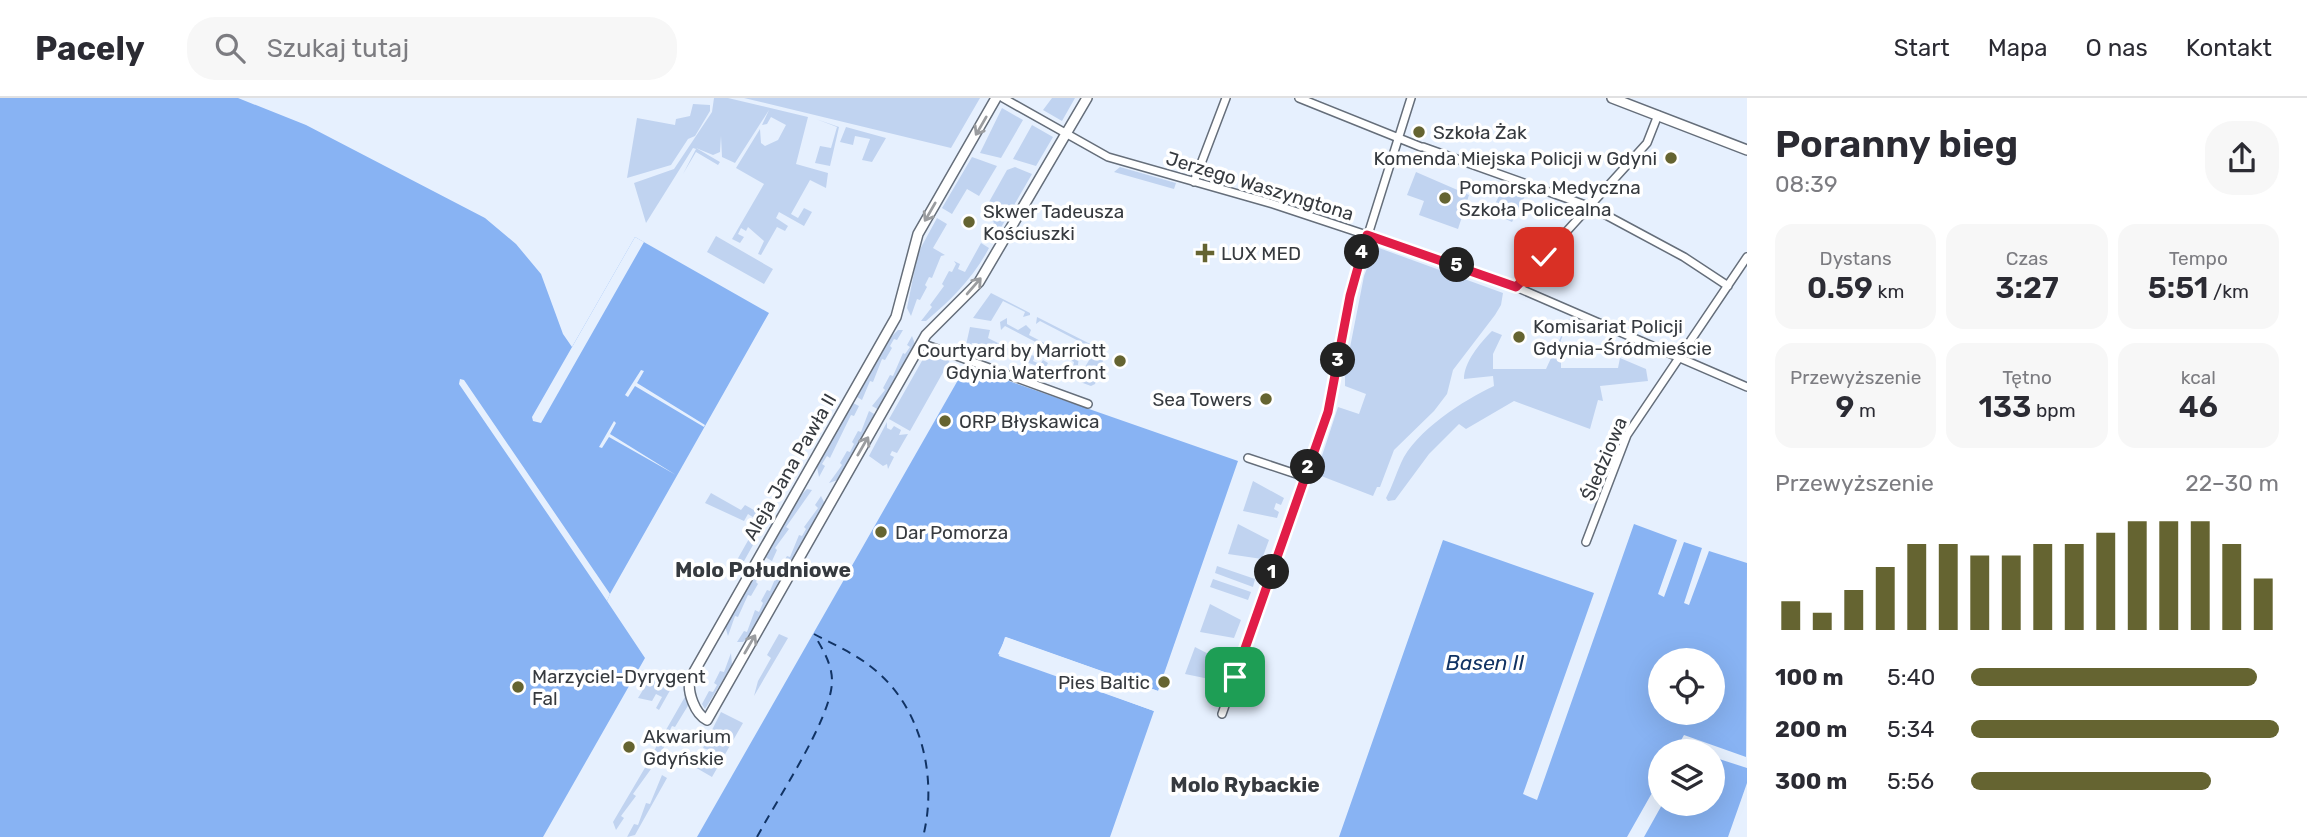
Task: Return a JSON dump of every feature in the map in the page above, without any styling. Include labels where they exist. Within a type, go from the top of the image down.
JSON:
[{"type":"street","name":"Aleja Jana Pawła II","points":[[996,98],[918,234],[896,317],[690,679],[690,690],[702,718],[707,720],[921,344],[979,282],[1065,134]]},
{"type":"street","name":"Jerzego Waszyngtona","points":[[1003,98],[1108,157],[1367,235],[1516,287],[1747,387]]},
{"type":"street","points":[[1065,134],[1087,98]]},
{"type":"street","points":[[1194,182],[1226,98]]},
{"type":"street","points":[[1299,98],[1422,147],[1591,207],[1684,257],[1728,286]]},
{"type":"street","points":[[1222,714],[1330,404],[1350,296],[1411,98]]},
{"type":"street","points":[[1615,98],[1747,150]]},
{"type":"street","points":[[1516,287],[1647,144],[1658,116]]},
{"type":"street","name":"Śledziowa","points":[[1586,542],[1628,435],[1747,257]]},
{"type":"street","points":[[921,344],[1088,404]]},
{"type":"street","points":[[1248,458],[1305,477]]},
{"type":"shaded area","points":[[714,98],[728,98],[808,117],[796,164],[828,173],[826,188],[810,180],[791,214],[798,218],[804,208],[812,212],[804,226],[779,212],[776,218],[788,226],[785,231],[777,227],[761,255],[758,254],[764,241],[748,227],[746,231],[741,228],[738,234],[744,237],[740,243],[732,239],[764,184],[736,168],[760,129],[761,143],[765,146],[778,140],[786,125],[771,117],[767,124],[762,125],[769,110],[735,163],[722,157],[721,136],[720,152],[713,155],[696,148],[720,162],[718,165],[696,152],[683,174],[696,149],[693,148],[646,223],[634,183],[674,169],[712,112]]},
{"type":"shaded area","points":[[744,98],[980,98],[951,148]]},
{"type":"shaded area","points":[[1052,98],[1075,98],[1062,121],[1043,110]]},
{"type":"shaded area","points":[[693,104],[710,105],[710,111],[695,136],[688,139],[671,165],[627,178],[637,118],[675,125],[676,119],[690,116]]},
{"type":"shaded area","points":[[1002,108],[1023,120],[1001,158],[980,153]]},
{"type":"shaded area","points":[[816,119],[839,127],[830,166],[815,163],[820,146],[831,148],[837,127]]},
{"type":"shaded area","points":[[1032,125],[1053,137],[1036,166],[1013,159]]},
{"type":"shaded area","points":[[846,127],[886,138],[872,162],[862,160],[870,139],[855,136],[853,145],[840,142]]},
{"type":"shaded area","points":[[972,157],[997,166],[979,196],[967,189],[952,214],[942,208]]},
{"type":"shaded area","points":[[1015,167],[1032,174],[995,238],[987,234],[994,222],[986,217],[992,204],[989,202],[1007,170]]},
{"type":"shaded area","points":[[1120,167],[1176,183],[1174,189],[1114,172]]},
{"type":"shaded area","points":[[1416,172],[1469,195],[1458,229],[1419,215],[1424,201],[1407,195]]},
{"type":"shaded area","points":[[1504,186],[1526,194],[1512,222],[1491,212]]},
{"type":"shaded area","points":[[937,218],[947,224],[933,248],[945,255],[941,256],[932,278],[929,277],[925,285],[927,287],[920,300],[917,299],[911,316],[907,308],[918,253]]},
{"type":"shaded area","points":[[716,236],[773,269],[764,284],[707,252]]},
{"type":"shaded area","points":[[981,243],[989,248],[969,278],[935,313],[926,321],[921,321],[944,286],[942,284],[949,271],[952,272],[956,264],[954,261],[960,264],[958,269],[965,272]]},
{"type":"shaded area","points":[[1379,248],[1503,293],[1501,305],[1495,315],[1453,370],[1447,394],[1434,411],[1394,450],[1380,487],[1377,487],[1373,496],[1316,474],[1338,407],[1359,414],[1366,394],[1345,386],[1345,373],[1364,276],[1374,250]]},
{"type":"shaded area","points":[[991,293],[1030,313],[1030,315],[1023,317],[1025,312],[1003,301],[991,321],[973,318]]},
{"type":"shaded area","points":[[1037,317],[1106,352],[1095,384],[1091,386],[975,343],[972,343],[966,355],[964,354],[970,327],[990,330],[988,338],[1018,353],[1021,349],[1021,355],[1028,358],[1035,356],[1033,361],[1040,364],[1043,360],[1048,363],[1046,367],[1049,369],[1068,373],[1082,372],[1094,352],[1092,348],[1040,321],[1036,324]]},
{"type":"shaded area","points":[[1007,318],[1007,324],[1018,330],[1026,325],[1031,330],[1029,335],[1075,359],[1079,355],[1078,365],[1073,367],[1074,362],[1005,326],[1001,330],[1000,322]]},
{"type":"shaded area","points":[[1569,319],[1588,328],[1569,322],[1561,340],[1561,368],[1618,368],[1620,358],[1646,369],[1648,381],[1600,386],[1603,401],[1598,400],[1590,429],[1514,401],[1466,429],[1459,424],[1429,454],[1395,500],[1388,501],[1386,498],[1401,463],[1417,439],[1455,408],[1494,386],[1493,376],[1464,379],[1470,360],[1492,331],[1502,335],[1493,354],[1493,369],[1546,369]]},
{"type":"shaded area","points":[[898,330],[903,330],[897,340],[894,339],[885,360],[882,359],[862,400],[857,397],[891,337]]},
{"type":"shaded area","points":[[912,336],[915,344],[879,410],[872,406],[885,390],[883,388],[890,375],[893,376],[903,353],[910,347],[907,345]]},
{"type":"shaded area","points":[[927,352],[950,360],[910,431],[889,419]]},
{"type":"shaded area","points":[[853,403],[859,406],[854,416],[851,415],[830,458],[827,456],[822,464],[825,466],[819,477],[817,467]]},
{"type":"shaded area","points":[[869,411],[876,415],[838,480],[829,483],[842,465],[840,463],[847,451],[850,452],[854,444],[852,442],[858,431],[861,432]]},
{"type":"shaded area","points":[[887,422],[887,428],[891,430],[894,426],[901,430],[899,435],[908,434],[897,453],[892,451],[890,455],[894,457],[888,469],[887,464],[883,466],[869,456]]},
{"type":"shaded area","points":[[1253,481],[1284,498],[1281,505],[1276,503],[1274,509],[1279,512],[1277,518],[1243,511]]},
{"type":"shaded area","points":[[807,489],[812,490],[786,527],[789,529],[775,548],[777,550],[772,561],[765,557],[800,496]]},
{"type":"shaded area","points":[[711,493],[741,510],[745,505],[768,518],[734,579],[728,576],[759,521],[748,514],[744,521],[705,503]]},
{"type":"shaded area","points":[[821,496],[824,502],[822,508],[787,569],[781,566],[787,556],[790,557],[799,535],[802,536],[806,529],[804,527],[818,508],[815,505]]},
{"type":"shaded area","points":[[1238,524],[1269,540],[1262,559],[1228,554]]},
{"type":"shaded area","points":[[762,562],[768,565],[756,582],[758,584],[751,596],[748,595],[738,617],[735,616],[728,636],[725,626]]},
{"type":"shaded area","points":[[1217,566],[1255,579],[1253,587],[1215,573]]},
{"type":"shaded area","points":[[778,572],[784,575],[749,637],[743,642],[737,642],[744,631],[747,632],[755,610],[759,612],[763,603],[761,601],[767,590],[770,591]]},
{"type":"shaded area","points":[[1213,579],[1251,592],[1248,600],[1210,587]]},
{"type":"shaded area","points":[[1210,604],[1241,620],[1234,638],[1200,632]]},
{"type":"shaded area","points":[[779,634],[788,638],[754,696],[758,681],[771,658],[767,655]]},
{"type":"shaded area","points":[[1195,647],[1226,663],[1224,668],[1218,667],[1215,673],[1221,676],[1219,681],[1185,674]]},
{"type":"shaded area","points":[[731,653],[732,665],[705,709],[702,704],[709,691],[713,692],[717,685],[714,683],[720,671],[724,672]]},
{"type":"shaded area","points":[[651,677],[658,677],[673,685],[659,710],[656,708],[662,697],[656,694],[652,701],[638,698]]},
{"type":"shaded area","points":[[686,695],[689,704],[675,727],[672,726],[668,734],[670,736],[657,760],[651,756]]},
{"type":"shaded area","points":[[721,712],[743,723],[712,777],[693,766],[700,754],[704,758],[710,755],[709,750],[703,748]]},
{"type":"shaded area","points":[[646,766],[651,769],[633,794],[636,796],[621,816],[624,818],[616,830],[613,822]]},
{"type":"shaded area","points":[[662,775],[667,778],[635,835],[627,837],[634,824],[638,825],[646,803],[650,804]]},
{"type":"water","points":[[0,98],[238,98],[306,125],[485,218],[516,244],[541,274],[563,334],[572,347],[635,237],[769,313],[610,594],[607,601],[645,658],[543,837],[0,837]]},
{"type":"water","points":[[966,366],[1238,461],[1158,691],[1006,637],[998,654],[1154,711],[1110,837],[697,837]]},
{"type":"water","name":"Basen II","points":[[1634,524],[1677,540],[1658,594],[1664,597],[1684,542],[1702,548],[1684,603],[1689,605],[1709,551],[1747,563],[1746,757],[1725,750],[1725,739],[1695,739],[1684,735],[1682,739],[1648,739],[1648,800],[1627,837],[1339,837],[1443,540],[1594,593],[1523,794],[1537,800]]},
{"type":"water","points":[[1725,761],[1747,768],[1747,783],[1728,837],[1644,837],[1656,816],[1725,816]]},
{"type":"pier","points":[[635,237],[644,242],[541,423],[533,421],[532,417]]},
{"type":"pier","points":[[641,370],[644,371],[637,383],[705,425],[704,427],[635,386],[628,397],[625,395]]},
{"type":"pier","points":[[460,379],[464,380],[610,594],[607,601],[459,384]]},
{"type":"pier","points":[[614,421],[616,423],[610,434],[676,475],[609,437],[602,448],[599,447]]},
{"type":"pier","points":[[1005,637],[1161,692],[1157,694],[1006,642],[1002,654],[1155,708],[1154,711],[999,656]]},
{"type":"ferry route","points":[[814,634],[870,666],[888,682],[914,722],[927,767],[927,814],[923,837]]},
{"type":"ferry route","points":[[757,837],[802,759],[830,697],[830,669],[815,636]]},
{"type":"place","name":"Szkoła Żak","points":[[1419,132]]},
{"type":"place","name":"Komenda Miejska Policji w Gdyni","points":[[1671,158]]},
{"type":"place","name":"Pomorska Medyczna Szkoła Policealna","points":[[1445,198]]},
{"type":"place","name":"Skwer Tadeusza Kościuszki","points":[[969,222]]},
{"type":"place","name":"LUX MED","points":[[1205,253]]},
{"type":"place","name":"Komisariat Policji Gdynia-Śródmieście","points":[[1519,337]]},
{"type":"place","name":"Courtyard by Marriott Gdynia Waterfront","points":[[1120,361]]},
{"type":"place","name":"Sea Towers","points":[[1266,399]]},
{"type":"place","name":"ORP Błyskawica","points":[[945,421]]},
{"type":"place","name":"Dar Pomorza","points":[[881,532]]},
{"type":"place","name":"Pies Baltic","points":[[1164,682]]},
{"type":"place","name":"Marzyciel-Dyrygent Fal","points":[[518,687]]},
{"type":"place","name":"Akwarium Gdyńskie","points":[[629,747]]},
{"type":"district","name":"Molo Południowe","points":[[763,569]]},
{"type":"district","name":"Molo Rybackie","points":[[1245,784]]},
{"type":"route","points":[[1235,677],[1328,412],[1350,296],[1367,235],[1516,287],[1544,257]]}]
